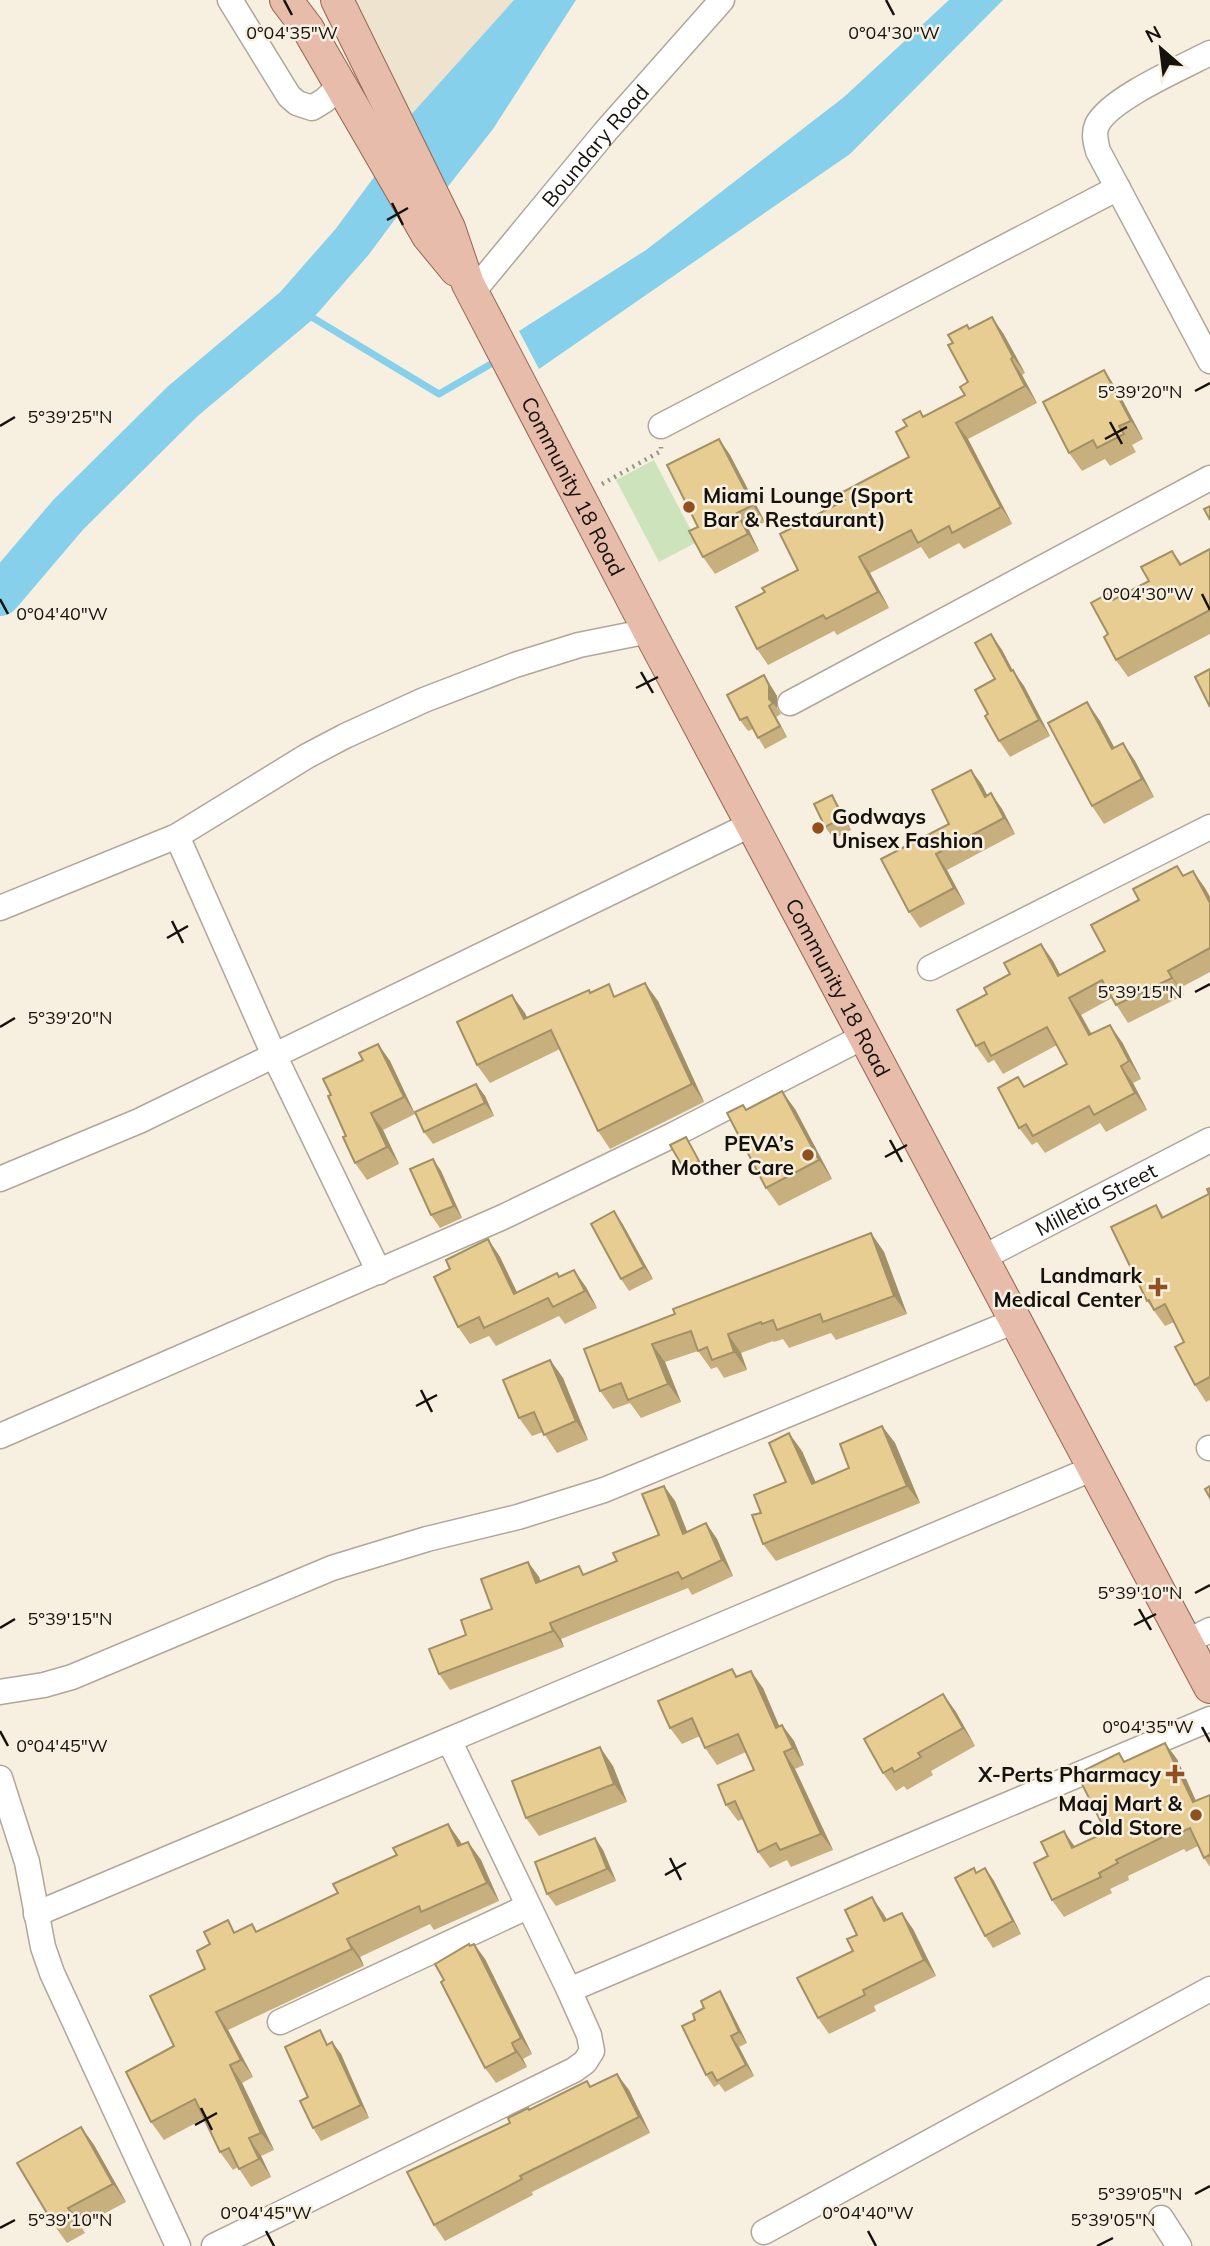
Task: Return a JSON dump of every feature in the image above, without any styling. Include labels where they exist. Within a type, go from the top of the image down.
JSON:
[{"type":"main road","name":"Community 18 Road","points":[[286,0],[308,29],[347,94],[438,232],[470,289],[1094,1468],[1198,1636],[1210,1688]]},
{"type":"main road","name":"Community 18 Road","points":[[337,0],[383,91],[438,232]]},
{"type":"street","points":[[230,0],[289,96],[297,103],[312,108],[326,100],[347,94]]},
{"type":"street","name":"Boundary Road","points":[[470,289],[722,0]]},
{"type":"street","points":[[1210,53],[1122,100],[1101,118],[1096,128],[1095,140],[1098,151],[1210,360]]},
{"type":"street","points":[[661,426],[1118,188]]},
{"type":"street","points":[[790,703],[1210,478]]},
{"type":"street","points":[[0,908],[177,836],[307,755],[424,699],[515,665],[579,645],[649,631]]},
{"type":"street","points":[[0,1179],[139,1121],[752,824]]},
{"type":"street","points":[[930,968],[1210,827]]},
{"type":"street","points":[[177,836],[274,1055],[379,1272]]},
{"type":"street","points":[[0,1436],[379,1272],[587,1177],[865,1036]]},
{"type":"street","name":"Milletia Street","points":[[982,1258],[1210,1140]]},
{"type":"street","points":[[0,1692],[31,1688],[72,1677],[332,1567],[427,1539],[518,1517],[604,1490],[1015,1321]]},
{"type":"street","points":[[36,1913],[1094,1468]]},
{"type":"street","points":[[569,1990],[1210,1718]]},
{"type":"street","points":[[214,2246],[574,2070],[585,2063],[592,2051],[589,2035],[569,1990],[449,1740]]},
{"type":"street","points":[[0,1778],[27,1862],[43,1947],[65,2004],[112,2099],[178,2246]]},
{"type":"street","points":[[280,2022],[527,1906]]},
{"type":"street","points":[[764,2232],[1210,1989]]},
{"type":"street","points":[[1161,2218],[1179,2246]]},
{"type":"path","points":[[580,496],[661,451],[661,426]]},
{"type":"shaded area","points":[[352,0],[514,0],[409,117]]},
{"type":"green space","points":[[654,460],[697,542],[659,562],[616,480]]},
{"type":"water","points":[[514,0],[576,0],[493,129],[446,189],[409,117]]},
{"type":"water","points":[[949,0],[1003,0],[850,154],[539,369],[519,331],[646,250],[844,97]]},
{"type":"building","points":[[992,317],[1025,386],[956,423],[1001,507],[952,533],[949,526],[918,543],[911,530],[859,557],[878,592],[826,619],[823,615],[757,649],[736,607],[765,592],[762,588],[798,570],[780,534],[845,500],[841,493],[909,457],[896,432],[907,426],[903,420],[920,411],[923,417],[965,395],[960,387],[968,382],[948,345],[953,343],[948,335],[967,325],[969,329]]},
{"type":"building","points":[[1104,370],[1131,421],[1119,426],[1124,434],[1097,448],[1093,440],[1069,453],[1043,402]]},
{"type":"building","points":[[719,439],[753,505],[737,513],[748,534],[703,557],[689,531],[698,527],[667,465]]},
{"type":"building","points":[[1210,506],[1210,520],[1204,509]]},
{"type":"building","points":[[1210,549],[1210,610],[1116,660],[1104,637],[1108,634],[1091,603],[1109,593],[1113,600],[1149,581],[1141,567],[1172,551],[1180,565]]},
{"type":"building","points":[[991,634],[1039,720],[999,741],[975,690],[995,679],[975,643]]},
{"type":"building","points":[[1210,669],[1210,707],[1195,677]]},
{"type":"building","points":[[764,675],[769,685],[769,699],[773,703],[769,706],[780,726],[758,738],[747,717],[740,720],[727,695]]},
{"type":"building","points":[[1087,702],[1112,749],[1123,743],[1142,779],[1092,806],[1048,723]]},
{"type":"building","points":[[971,770],[985,797],[991,793],[1004,818],[936,854],[954,888],[909,912],[881,859],[949,824],[932,790]]},
{"type":"building","points":[[832,795],[843,818],[825,827],[814,804]]},
{"type":"building","points":[[1177,866],[1183,876],[1193,871],[1210,903],[1210,948],[1168,971],[1172,978],[1116,1005],[1102,980],[1069,998],[1089,1035],[1110,1025],[1129,1061],[1121,1066],[1135,1093],[1094,1115],[1089,1106],[1033,1136],[1026,1124],[1019,1128],[998,1088],[1018,1077],[1024,1087],[1067,1064],[1047,1027],[991,1056],[984,1042],[976,1046],[957,1010],[987,994],[984,988],[1010,974],[1004,963],[1041,944],[1058,976],[1105,951],[1091,925],[1139,900],[1133,889]]},
{"type":"building","points":[[645,983],[692,1084],[598,1131],[551,1030],[477,1065],[457,1022],[512,995],[524,1019],[609,984],[614,997]]},
{"type":"building","points":[[378,1044],[404,1097],[371,1113],[387,1147],[355,1163],[323,1079],[363,1060],[359,1053]]},
{"type":"building","points":[[476,1084],[485,1103],[424,1132],[415,1112]]},
{"type":"building","points":[[782,1091],[819,1160],[766,1188],[727,1113],[743,1105],[746,1110]]},
{"type":"building","points":[[686,1137],[699,1161],[684,1169],[670,1145]]},
{"type":"building","points":[[433,1159],[454,1206],[431,1215],[410,1169]]},
{"type":"building","points":[[1210,1188],[1210,1377],[1195,1385],[1175,1347],[1184,1342],[1165,1304],[1154,1310],[1149,1300],[1147,1301],[1111,1227],[1156,1205],[1162,1218],[1209,1194],[1207,1189]]},
{"type":"building","points":[[614,1211],[644,1267],[621,1279],[591,1224]]},
{"type":"building","points":[[871,1233],[894,1296],[823,1322],[820,1314],[777,1330],[773,1320],[762,1324],[761,1322],[728,1334],[734,1352],[712,1360],[707,1347],[698,1351],[691,1331],[652,1344],[668,1384],[628,1400],[621,1383],[600,1391],[584,1349],[675,1314],[673,1309]]},
{"type":"building","points":[[488,1239],[514,1294],[557,1273],[559,1277],[574,1270],[585,1291],[553,1307],[548,1298],[484,1328],[479,1317],[458,1327],[434,1277],[450,1269],[446,1260]]},
{"type":"building","points":[[550,1360],[576,1421],[544,1435],[534,1412],[519,1418],[503,1380]]},
{"type":"building","points":[[882,1426],[907,1486],[763,1544],[752,1515],[761,1513],[754,1495],[786,1482],[769,1443],[789,1433],[812,1484],[849,1468],[840,1444]]},
{"type":"building","points":[[664,1486],[683,1534],[706,1523],[722,1560],[682,1579],[678,1572],[550,1623],[553,1631],[439,1674],[429,1649],[466,1635],[461,1620],[492,1609],[481,1579],[528,1562],[536,1583],[579,1566],[583,1575],[617,1561],[613,1553],[659,1535],[642,1494]]},
{"type":"building","points":[[732,1669],[736,1677],[751,1671],[776,1728],[782,1725],[793,1748],[784,1752],[821,1834],[780,1850],[776,1843],[758,1852],[735,1801],[726,1805],[718,1785],[754,1770],[738,1734],[705,1748],[692,1718],[670,1728],[658,1701]]},
{"type":"building","points":[[943,1694],[963,1728],[918,1753],[921,1757],[894,1772],[892,1768],[883,1773],[864,1739]]},
{"type":"building","points":[[1165,1743],[1193,1802],[1210,1795],[1210,1857],[1209,1855],[1204,1858],[1190,1828],[1175,1835],[1173,1832],[1116,1860],[1118,1863],[1099,1873],[1101,1877],[1052,1900],[1034,1863],[1048,1856],[1041,1842],[1064,1831],[1072,1848],[1106,1832],[1077,1774],[1119,1753],[1124,1762]]},
{"type":"building","points":[[600,1747],[614,1784],[526,1818],[512,1781]]},
{"type":"building","points":[[448,1824],[458,1846],[468,1842],[487,1883],[421,1912],[419,1906],[347,1939],[352,1949],[216,2012],[241,2060],[230,2065],[261,2133],[249,2138],[259,2159],[239,2169],[229,2148],[220,2152],[195,2099],[151,2122],[126,2072],[174,2046],[150,1996],[205,1969],[197,1951],[210,1944],[204,1932],[228,1920],[234,1933],[252,1924],[256,1932],[338,1893],[333,1884],[397,1855],[393,1848]]},
{"type":"building","points":[[595,1838],[607,1869],[547,1894],[535,1862]]},
{"type":"building","points":[[974,1868],[976,1873],[985,1868],[1013,1921],[985,1936],[955,1878]]},
{"type":"building","points":[[872,1897],[884,1921],[902,1913],[924,1960],[863,1990],[865,1995],[818,2018],[797,1978],[853,1951],[847,1939],[857,1935],[845,1910]]},
{"type":"building","points":[[469,1944],[474,1944],[521,2038],[512,2043],[516,2052],[485,2068],[441,1982],[444,1980],[435,1964]]},
{"type":"building","points":[[720,1991],[739,2032],[731,2036],[746,2065],[717,2081],[712,2072],[706,2075],[682,2026],[695,2020],[693,2014],[704,2008],[701,2001]]},
{"type":"building","points":[[320,2030],[327,2045],[332,2042],[361,2105],[313,2128],[300,2101],[308,2097],[285,2047]]},
{"type":"building","points":[[617,2074],[639,2117],[520,2176],[522,2179],[434,2225],[407,2172],[510,2123],[508,2118],[528,2108],[529,2110],[587,2081],[590,2087]]},
{"type":"building","points":[[81,2127],[113,2184],[68,2208],[73,2215],[54,2225],[17,2163]]},
{"type":"waterway","points":[[0,595],[68,515],[183,401],[295,307],[352,242],[421,149]]},
{"type":"waterway","points":[[295,307],[439,394],[496,361]]},
{"type":"place","name":"Miami Lounge (Sport Bar & Restaurant)","points":[[689,507]]},
{"type":"place","name":"Godways Unisex Fashion","points":[[818,828]]},
{"type":"place","name":"PEVA’s Mother Care","points":[[808,1155]]},
{"type":"place","name":"Landmark Medical Center","points":[[1158,1287]]},
{"type":"place","name":"X-Perts Pharmacy","points":[[1175,1774]]},
{"type":"place","name":"Maaj Mart & Cold Store","points":[[1196,1815]]}]
